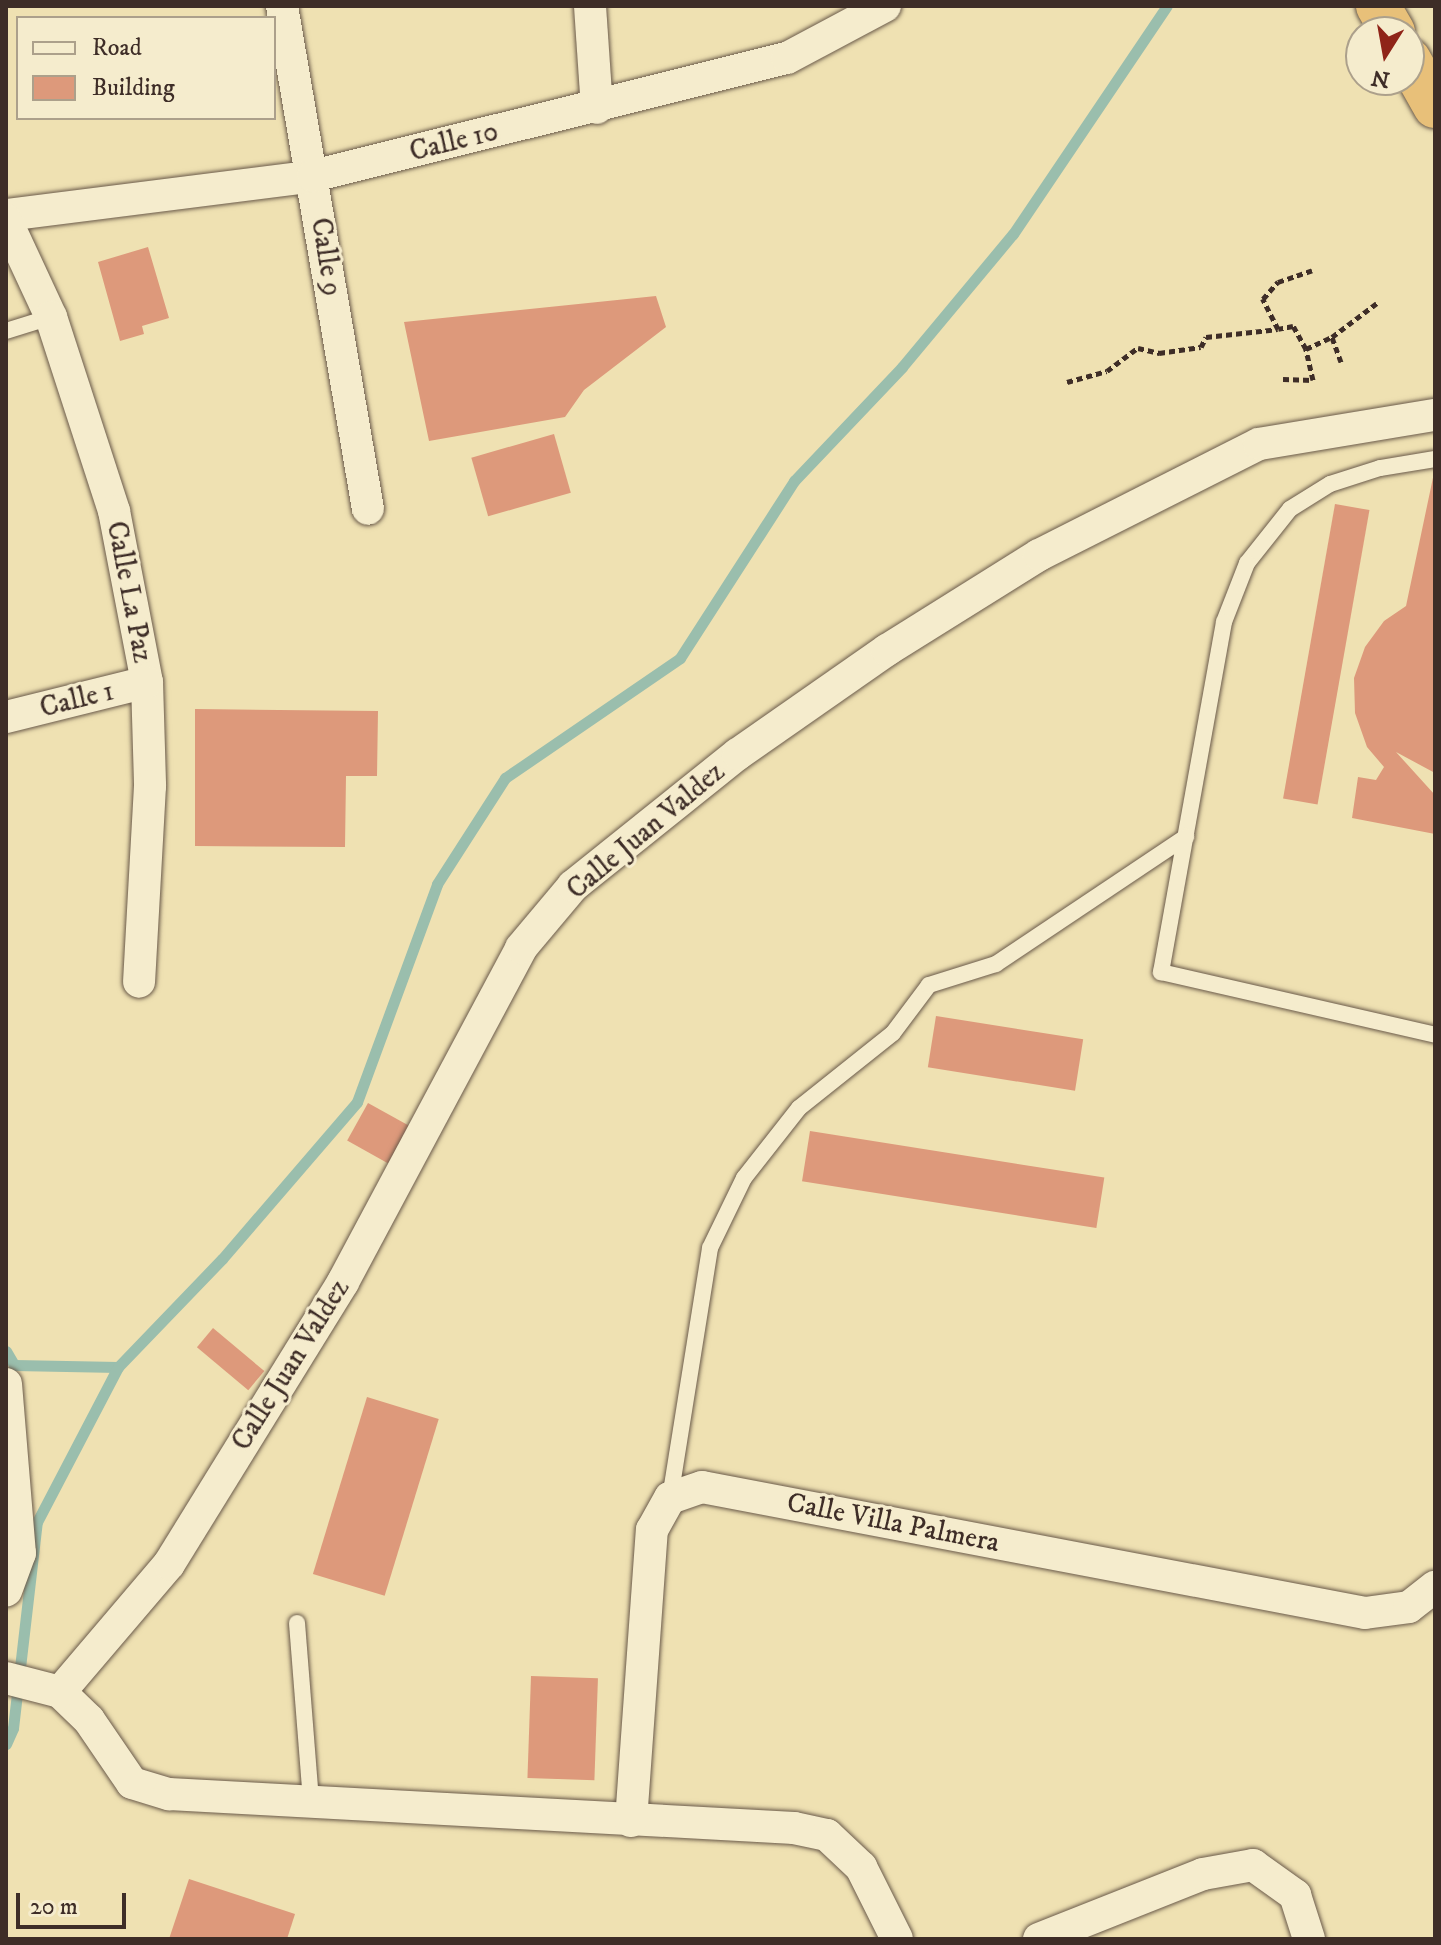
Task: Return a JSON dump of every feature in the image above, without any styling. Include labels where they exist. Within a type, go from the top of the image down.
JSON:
[{"type":"highway","points":[[1425,88],[1435,106]]},
{"type":"street","name":"Calle 9","points":[[282,6],[368,509]]},
{"type":"street","points":[[590,6],[597,108]]},
{"type":"street","name":"Calle 10","points":[[6,218],[313,176],[597,108],[787,58],[885,6]]},
{"type":"street","name":"Calle La Paz","points":[[6,218],[51,317],[114,511],[147,682],[150,786],[139,982]]},
{"type":"street","name":"Calle Juan Valdez","points":[[32,1684],[169,1564],[343,1282],[521,948],[573,886],[738,754],[887,650],[1039,555],[1259,444],[1435,415]]},
{"type":"street","name":"Calle 1","points":[[6,717],[147,682]]},
{"type":"street","points":[[6,1384],[20,1553],[6,1591]]},
{"type":"street","name":"Calle Villa Palmera","points":[[670,1498],[702,1487],[1365,1613],[1409,1607],[1435,1587]]},
{"type":"street","points":[[631,1821],[652,1530],[670,1498]]},
{"type":"street","points":[[32,1684],[89,1720],[132,1783],[169,1794],[794,1828],[827,1835],[861,1867],[897,1939]]},
{"type":"street","points":[[1039,1939],[1203,1874],[1253,1865],[1295,1895],[1309,1939]]},
{"type":"lane","points":[[6,331],[51,317]]},
{"type":"lane","points":[[1435,459],[1380,468],[1330,484],[1290,509],[1264,537],[1224,622],[1161,972],[1435,1035]]},
{"type":"lane","points":[[670,1498],[710,1248],[744,1178],[799,1108],[893,1033],[929,985],[996,964],[1186,837]]},
{"type":"lane","points":[[297,1623],[311,1802]]},
{"type":"path","points":[[1278,329],[1263,299],[1278,282],[1312,270]]},
{"type":"path","points":[[1306,349],[1332,337],[1377,303]]},
{"type":"path","points":[[1067,382],[1107,371],[1138,348],[1159,353],[1201,347],[1206,337],[1293,326],[1306,349],[1313,380],[1283,379]]},
{"type":"path","points":[[1332,337],[1341,362]]},
{"type":"building","points":[[148,247],[169,318],[142,326],[144,334],[120,341],[98,262]]},
{"type":"building","points":[[656,296],[666,327],[584,390],[565,417],[429,441],[404,322]]},
{"type":"building","points":[[554,434],[571,493],[488,516],[471,458]]},
{"type":"building","points":[[1435,468],[1435,773],[1396,752],[1435,795],[1435,834],[1352,818],[1358,777],[1376,780],[1384,767],[1367,747],[1355,713],[1354,678],[1365,647],[1384,621],[1406,606]]},
{"type":"building","points":[[1335,504],[1369,510],[1318,805],[1283,798]]},
{"type":"building","points":[[195,709],[378,711],[377,776],[346,776],[345,847],[195,846]]},
{"type":"building","points":[[936,1016],[1083,1039],[1075,1091],[928,1067]]},
{"type":"building","points":[[368,1103],[409,1126],[388,1163],[347,1141]]},
{"type":"building","points":[[810,1131],[1104,1178],[1096,1228],[802,1181]]},
{"type":"building","points":[[213,1328],[264,1371],[248,1390],[197,1347]]},
{"type":"building","points":[[367,1397],[439,1419],[385,1596],[313,1574]]},
{"type":"building","points":[[531,1676],[598,1678],[594,1780],[527,1778]]},
{"type":"building","points":[[189,1879],[295,1914],[287,1939],[169,1939]]},
{"type":"waterway","points":[[6,1744],[13,1728],[37,1522],[118,1367],[222,1259],[357,1102],[437,884],[505,778],[680,658],[794,481],[902,367],[1013,234],[1167,6]]},
{"type":"waterway","points":[[6,1351],[14,1365],[118,1367]]}]
